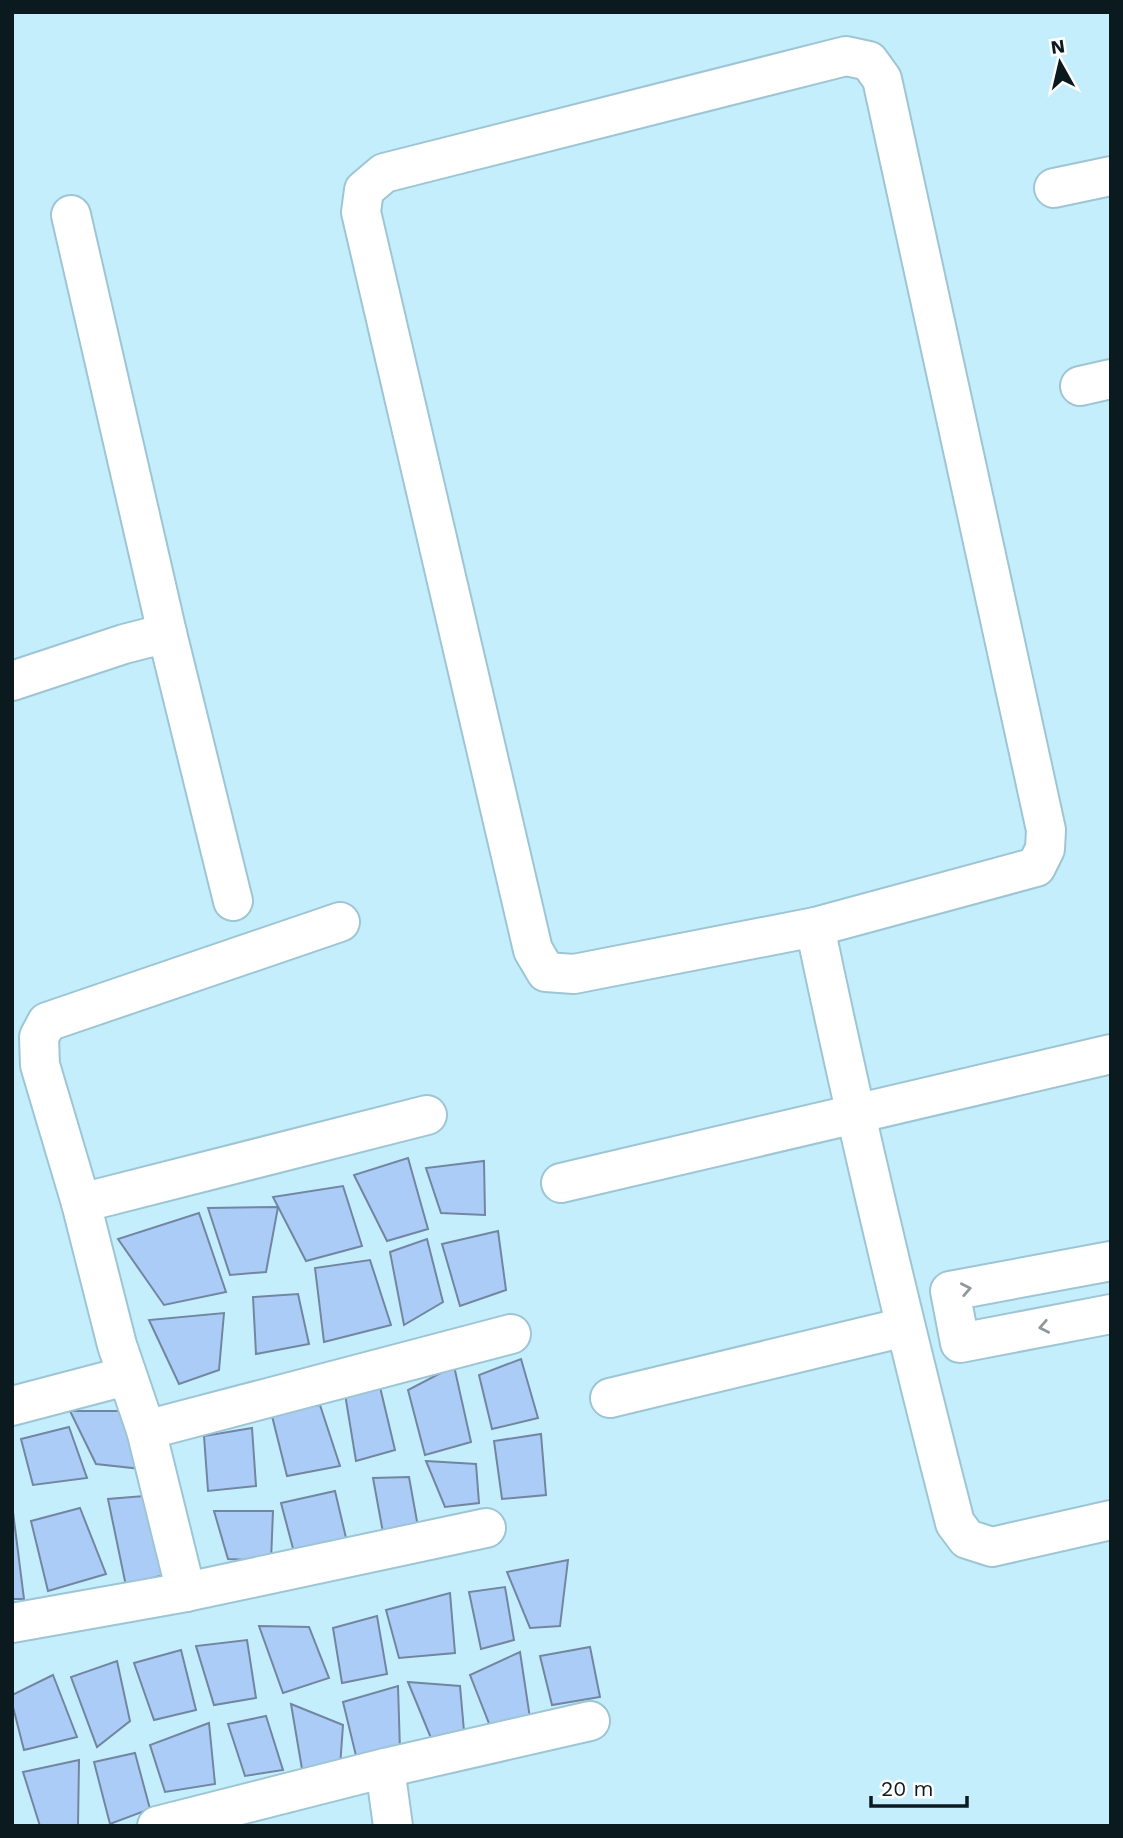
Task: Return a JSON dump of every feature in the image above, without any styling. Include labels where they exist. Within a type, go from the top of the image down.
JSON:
[{"type":"street","points":[[846,56],[869,61],[882,79],[1045,830],[1045,849],[1036,867],[816,926],[574,974],[546,972],[533,950],[361,212],[364,190],[384,173],[846,56]]},
{"type":"street","points":[[1054,188],[1111,176]]},
{"type":"street","points":[[71,215],[167,633],[233,901]]},
{"type":"street","points":[[12,681],[124,644],[167,633]]},
{"type":"street","points":[[186,1592],[146,1430],[126,1376],[81,1203],[40,1065],[39,1037],[47,1021],[340,922]]},
{"type":"street","points":[[816,926],[854,1113],[905,1327],[956,1523],[967,1539],[992,1547],[1111,1520]]},
{"type":"street","points":[[561,1184],[1111,1054]]},
{"type":"street","points":[[81,1203],[426,1115]]},
{"type":"street","points":[[1111,1261],[950,1292],[960,1343],[1111,1314]]},
{"type":"street","points":[[610,1398],[905,1327]]},
{"type":"street","points":[[146,1430],[512,1334]]},
{"type":"street","points":[[12,1406],[126,1376]]},
{"type":"street","points":[[12,1623],[186,1592],[486,1528]]},
{"type":"street","points":[[157,1826],[385,1768],[590,1721]]},
{"type":"street","points":[[385,1768],[393,1826]]},
{"type":"building","points":[[408,1158],[428,1229],[387,1241],[354,1175]]},
{"type":"building","points":[[484,1161],[485,1215],[441,1213],[426,1168]]},
{"type":"building","points":[[343,1186],[362,1246],[306,1261],[273,1197]]},
{"type":"building","points":[[278,1207],[266,1272],[230,1275],[208,1208]]},
{"type":"building","points":[[199,1213],[226,1292],[164,1305],[118,1239]]},
{"type":"building","points":[[498,1231],[506,1290],[460,1306],[442,1244]]},
{"type":"building","points":[[427,1239],[443,1302],[404,1325],[390,1252]]},
{"type":"building","points":[[370,1260],[391,1325],[324,1342],[315,1268]]},
{"type":"building","points":[[298,1294],[309,1344],[256,1354],[253,1297]]},
{"type":"building","points":[[224,1313],[219,1370],[179,1384],[149,1320]]},
{"type":"building","points":[[521,1359],[538,1418],[492,1429],[479,1375]]},
{"type":"building","points":[[454,1366],[471,1442],[425,1455],[408,1390]]},
{"type":"building","points":[[380,1387],[395,1450],[356,1461],[345,1394]]},
{"type":"building","points":[[320,1405],[340,1466],[287,1476],[271,1412]]},
{"type":"building","points":[[70,1411],[132,1411],[142,1469],[96,1464]]},
{"type":"building","points":[[69,1427],[87,1478],[33,1485],[21,1439]]},
{"type":"building","points":[[252,1428],[256,1486],[208,1491],[204,1436]]},
{"type":"building","points":[[541,1434],[546,1495],[502,1499],[494,1441]]},
{"type":"building","points":[[426,1461],[476,1464],[479,1503],[445,1507]]},
{"type":"building","points":[[409,1477],[418,1527],[386,1549],[373,1478]]},
{"type":"building","points":[[335,1491],[347,1542],[295,1556],[281,1503]]},
{"type":"building","points":[[144,1496],[163,1575],[126,1586],[108,1499]]},
{"type":"building","points":[[80,1508],[106,1574],[48,1591],[31,1521]]},
{"type":"building","points":[[214,1511],[273,1511],[271,1561],[228,1559]]},
{"type":"building","points":[[13,1512],[24,1599],[12,1599]]},
{"type":"building","points":[[568,1560],[560,1626],[530,1628],[507,1572]]},
{"type":"building","points":[[505,1587],[514,1640],[481,1649],[469,1592]]},
{"type":"building","points":[[450,1593],[455,1653],[399,1658],[386,1610]]},
{"type":"building","points":[[377,1616],[387,1674],[342,1683],[333,1628]]},
{"type":"building","points":[[259,1626],[309,1627],[329,1678],[283,1693]]},
{"type":"building","points":[[247,1640],[256,1698],[214,1705],[196,1646]]},
{"type":"building","points":[[590,1647],[600,1697],[552,1705],[540,1656]]},
{"type":"building","points":[[181,1650],[196,1710],[154,1720],[134,1663]]},
{"type":"building","points":[[520,1652],[530,1718],[492,1731],[470,1675]]},
{"type":"building","points":[[117,1661],[130,1721],[97,1747],[71,1677]]},
{"type":"building","points":[[53,1675],[77,1737],[24,1750],[12,1695]]},
{"type":"building","points":[[408,1682],[460,1686],[464,1731],[433,1743]]},
{"type":"building","points":[[398,1686],[400,1750],[358,1764],[343,1702]]},
{"type":"building","points":[[291,1704],[343,1725],[340,1767],[302,1769]]},
{"type":"building","points":[[266,1716],[283,1770],[245,1776],[228,1724]]},
{"type":"building","points":[[209,1723],[215,1784],[165,1792],[150,1745]]},
{"type":"building","points":[[135,1753],[150,1809],[110,1824],[94,1762]]},
{"type":"building","points":[[79,1760],[78,1826],[40,1826],[23,1772]]}]
